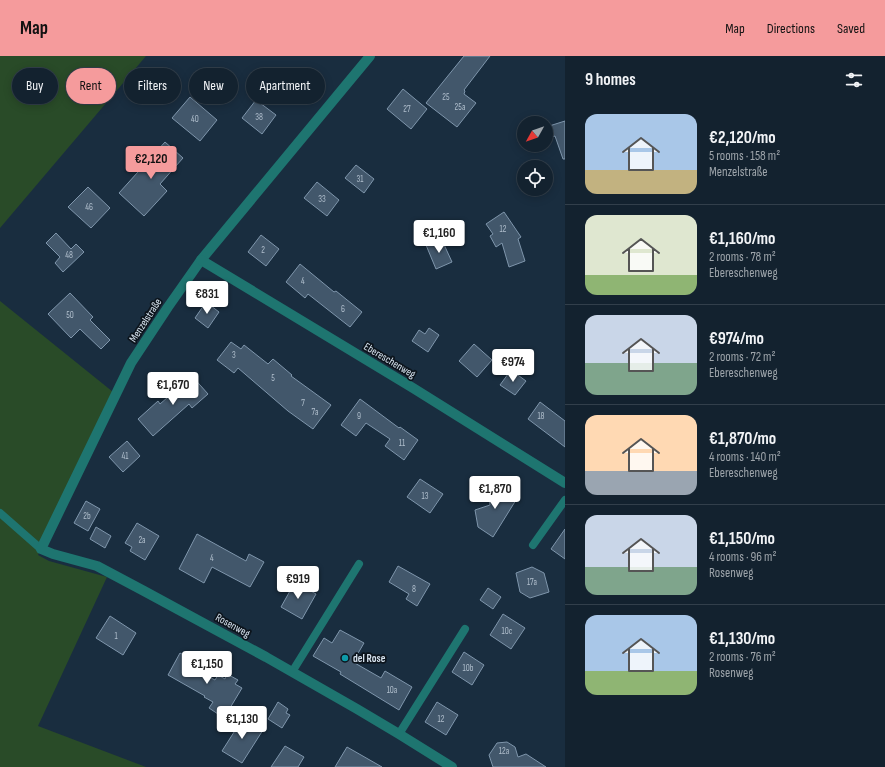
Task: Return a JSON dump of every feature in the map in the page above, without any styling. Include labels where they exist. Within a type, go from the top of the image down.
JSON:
[{"type":"street","name":"Menzelstraße","points":[[41,549],[131,363],[168,307],[201,260],[370,56]]},
{"type":"street","name":"Ebereschenweg","points":[[201,260],[565,482]]},
{"type":"street","name":"Rosenweg","points":[[41,549],[53,554],[97,566],[292,672],[399,734],[452,767]]},
{"type":"lane","points":[[533,545],[565,500]]},
{"type":"lane","name":"Rosenweg","points":[[0,513],[41,549]]},
{"type":"lane","points":[[292,672],[359,564]]},
{"type":"lane","points":[[399,734],[465,630]]},
{"type":"green space","points":[[0,56],[146,56],[136,68],[124,68],[124,82],[116,91],[116,68],[66,68],[66,104],[105,104],[0,228]]},
{"type":"green space","points":[[0,301],[118,396],[38,555],[49,561],[107,577],[38,726],[146,767],[0,767]]},
{"type":"building","points":[[464,56],[490,56],[464,90],[464,94],[476,103],[457,127],[426,103]]},
{"type":"building","points":[[403,89],[427,109],[411,129],[387,109]]},
{"type":"building","points":[[189,98],[189,104],[198,104],[217,120],[200,141],[172,118]]},
{"type":"building","points":[[253,104],[261,104],[276,115],[262,134],[242,118]]},
{"type":"building","points":[[565,121],[565,159],[563,159],[555,136],[553,137],[553,125]]},
{"type":"building","points":[[165,142],[183,158],[160,184],[167,191],[144,216],[119,193]]},
{"type":"building","points":[[356,165],[374,179],[364,193],[345,178]]},
{"type":"building","points":[[317,182],[339,200],[327,216],[304,198]]},
{"type":"building","points":[[88,187],[110,208],[91,228],[68,207]]},
{"type":"building","points":[[504,212],[521,237],[518,239],[525,261],[509,267],[502,243],[496,247],[490,236],[493,234],[486,224]]},
{"type":"building","points":[[56,233],[71,249],[76,244],[84,252],[63,272],[55,263],[60,257],[46,243]]},
{"type":"building","points":[[261,235],[279,249],[266,266],[248,252]]},
{"type":"building","points":[[441,238],[452,262],[436,269],[426,245]]},
{"type":"building","points":[[300,264],[334,292],[336,291],[362,312],[350,327],[308,294],[305,298],[286,282]]},
{"type":"building","points":[[70,293],[93,317],[90,320],[110,340],[101,349],[80,329],[71,338],[48,314]]},
{"type":"building","points":[[206,302],[219,312],[208,328],[195,318]]},
{"type":"building","points":[[429,328],[439,335],[428,352],[412,341],[419,330],[425,334]]},
{"type":"building","points":[[231,342],[241,349],[244,345],[268,364],[273,359],[292,375],[291,376],[331,405],[313,429],[288,411],[238,368],[234,373],[217,360]]},
{"type":"building","points":[[474,344],[492,360],[477,377],[459,361]]},
{"type":"building","points":[[511,370],[526,381],[515,395],[500,385]]},
{"type":"building","points":[[192,376],[208,394],[192,408],[189,404],[153,436],[138,419],[158,401],[160,404]]},
{"type":"building","points":[[360,399],[418,440],[404,460],[385,446],[390,439],[366,423],[356,436],[341,425]]},
{"type":"building","points":[[540,402],[565,421],[565,447],[528,419]]},
{"type":"building","points":[[127,441],[140,456],[123,472],[109,457]]},
{"type":"building","points":[[420,479],[443,494],[430,513],[407,497]]},
{"type":"building","points":[[503,486],[513,491],[516,500],[493,537],[478,527],[475,510],[490,505],[488,490]]},
{"type":"building","points":[[86,501],[100,509],[88,531],[74,523]]},
{"type":"building","points":[[137,523],[159,536],[145,560],[130,551],[132,547],[125,543]]},
{"type":"building","points":[[96,527],[111,536],[105,548],[90,539]]},
{"type":"building","points":[[565,529],[565,559],[551,549]]},
{"type":"building","points":[[197,534],[246,561],[249,554],[264,562],[250,587],[212,567],[204,583],[179,569]]},
{"type":"building","points":[[398,566],[430,584],[417,606],[406,599],[409,594],[389,582]]},
{"type":"building","points":[[532,567],[544,573],[549,592],[530,598],[520,592],[516,573]]},
{"type":"building","points":[[295,582],[316,594],[302,619],[281,607]]},
{"type":"building","points":[[488,588],[501,597],[493,609],[480,600]]},
{"type":"building","points":[[503,614],[525,628],[511,649],[490,635]]},
{"type":"building","points":[[110,616],[136,633],[123,655],[96,638]]},
{"type":"building","points":[[340,630],[364,643],[353,662],[381,678],[385,671],[412,687],[399,710],[340,674],[341,672],[313,656],[324,638],[332,643]]},
{"type":"building","points":[[464,652],[484,665],[472,685],[452,672]]},
{"type":"building","points":[[180,653],[198,663],[194,669],[215,680],[218,675],[225,679],[227,674],[238,680],[235,684],[242,688],[224,718],[209,708],[213,702],[168,675]]},
{"type":"building","points":[[278,702],[288,709],[286,713],[290,715],[282,728],[268,719]]},
{"type":"building","points":[[437,702],[458,715],[446,735],[425,722]]},
{"type":"building","points":[[243,718],[263,730],[242,763],[222,751]]},
{"type":"building","points":[[507,742],[515,747],[518,757],[526,754],[546,767],[493,767],[489,755],[497,743]]},
{"type":"building","points":[[285,746],[304,757],[298,767],[271,767]]},
{"type":"building","points":[[347,747],[382,767],[335,767]]},
{"type":"place","name":"del Rose","points":[[345,658]]}]
